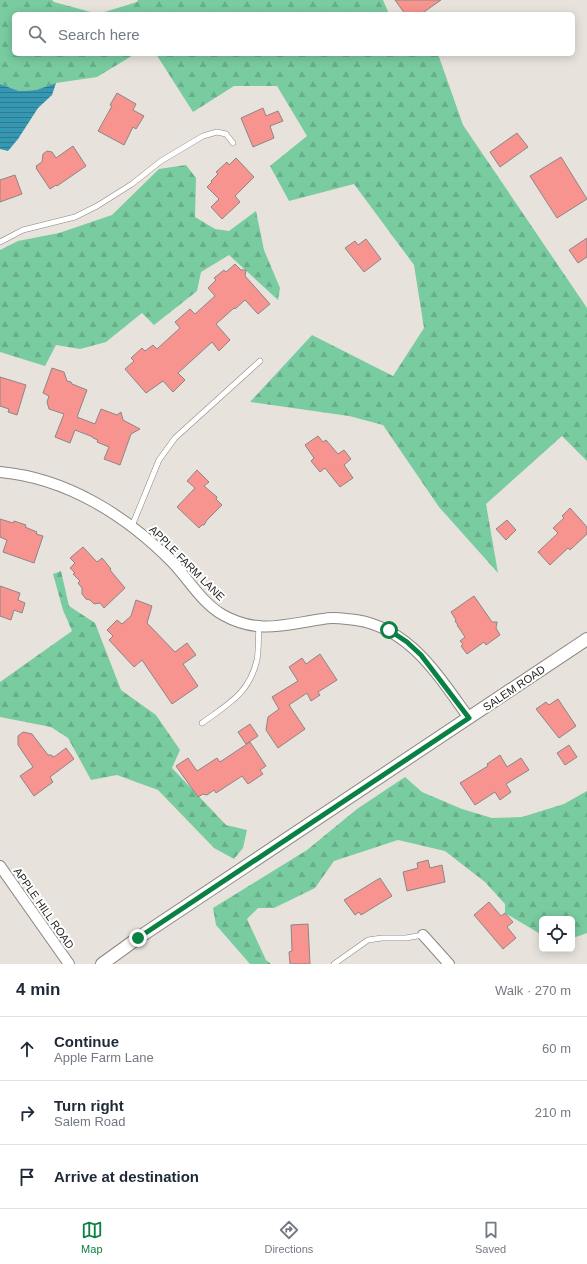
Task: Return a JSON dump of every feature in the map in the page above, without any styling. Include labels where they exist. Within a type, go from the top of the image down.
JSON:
[{"type":"street","name":"APPLE FARM LANE","points":[[0,472],[20,474],[61,487],[104,508],[132,526],[156,546],[210,605],[222,614],[236,621],[259,626],[279,626],[333,618],[355,619],[378,626],[407,642],[421,655],[469,718]]},
{"type":"street","name":"SALEM ROAD","points":[[102,964],[587,640]]},
{"type":"street","name":"APPLE HILL ROAD","points":[[0,866],[69,964]]},
{"type":"street","points":[[423,935],[449,964]]},
{"type":"lane","points":[[0,242],[23,230],[74,217],[97,206],[132,184],[161,161],[203,136],[217,132],[226,134],[233,143]]},
{"type":"lane","points":[[132,526],[159,460],[175,438],[260,361]]},
{"type":"lane","points":[[202,723],[235,698],[249,682],[257,659],[259,626]]},
{"type":"lane","points":[[334,964],[368,940],[382,938],[406,938],[423,935]]},
{"type":"green space","points":[[0,0],[52,0],[54,2],[91,12],[12,12],[12,56],[132,56],[97,77],[56,83],[36,90],[19,91],[0,84]]},
{"type":"green space","points":[[138,0],[383,0],[388,12],[104,12],[137,2]]},
{"type":"green space","points":[[157,56],[439,56],[463,125],[587,308],[587,461],[562,436],[486,504],[498,573],[439,507],[383,425],[349,416],[250,402],[312,335],[393,376],[424,328],[414,265],[354,184],[289,201],[270,166],[307,136],[277,86],[234,86],[193,112]]},
{"type":"green space","points":[[186,165],[196,178],[195,217],[215,229],[229,231],[256,211],[264,250],[280,288],[278,300],[229,255],[201,272],[197,291],[154,325],[142,313],[106,342],[80,349],[56,345],[45,366],[0,352],[0,250],[18,241],[59,233],[112,215],[159,169]]},
{"type":"green space","points":[[61,571],[69,606],[95,623],[121,690],[156,715],[180,750],[172,768],[226,825],[247,830],[243,848],[234,859],[214,848],[158,790],[117,775],[91,780],[68,738],[51,727],[0,717],[0,682],[72,631],[63,610],[53,574]]},
{"type":"green space","points":[[405,777],[422,792],[462,809],[492,818],[522,817],[564,804],[587,791],[587,933],[575,937],[575,916],[539,916],[539,933],[505,913],[505,904],[485,882],[445,851],[398,840],[334,861],[315,888],[274,908],[258,908],[247,919],[266,960],[271,964],[250,964],[216,925],[213,908],[307,850],[357,809]]},
{"type":"water","points":[[56,83],[52,95],[38,108],[18,139],[8,151],[0,149],[0,84],[19,91],[36,90]]},
{"type":"building","points":[[395,0],[441,0],[424,12],[404,12]]},
{"type":"building","points":[[117,93],[136,104],[133,110],[144,116],[136,129],[133,127],[124,145],[98,131],[112,106],[110,105]]},
{"type":"building","points":[[263,108],[266,116],[278,111],[283,121],[270,126],[274,138],[253,147],[241,118]]},
{"type":"building","points":[[517,133],[528,147],[500,167],[490,152]]},
{"type":"building","points":[[73,146],[86,166],[57,186],[56,185],[50,189],[36,166],[42,162],[43,154],[47,151],[52,152],[56,158]]},
{"type":"building","points":[[561,157],[587,199],[557,218],[530,176]]},
{"type":"building","points":[[236,158],[254,177],[235,196],[240,202],[222,219],[211,207],[219,199],[207,187],[218,174],[216,172],[227,162],[229,165]]},
{"type":"building","points":[[15,175],[22,194],[0,202],[0,180]]},
{"type":"building","points":[[587,238],[587,257],[578,263],[569,250]]},
{"type":"building","points":[[366,239],[381,259],[364,272],[345,248],[355,241],[358,245]]},
{"type":"building","points":[[235,264],[241,270],[246,270],[245,276],[270,304],[258,314],[245,300],[216,324],[230,340],[219,351],[212,342],[178,373],[185,380],[173,392],[163,381],[146,393],[125,369],[134,361],[131,358],[142,348],[145,351],[153,345],[157,349],[180,328],[175,322],[190,309],[195,314],[215,296],[208,288],[216,280],[214,278],[224,270],[226,272]]},
{"type":"building","points":[[52,368],[64,372],[67,381],[87,390],[77,417],[95,424],[101,409],[117,415],[121,412],[123,420],[140,429],[131,434],[120,465],[104,459],[109,447],[97,442],[98,440],[93,437],[75,430],[70,443],[55,437],[64,414],[49,409],[47,402],[49,396],[43,393]]},
{"type":"building","points":[[0,377],[26,385],[17,415],[8,412],[9,409],[0,406]]},
{"type":"building","points":[[318,436],[323,442],[326,440],[338,454],[344,450],[351,459],[344,465],[353,478],[340,487],[325,468],[320,472],[311,461],[314,458],[305,445]]},
{"type":"building","points":[[197,470],[209,482],[204,486],[217,497],[216,499],[222,505],[204,525],[199,528],[177,507],[195,488],[187,481]]},
{"type":"building","points":[[570,508],[587,527],[587,534],[570,550],[568,548],[550,565],[538,552],[558,533],[553,528],[564,518],[562,516]]},
{"type":"building","points":[[0,519],[26,525],[25,527],[37,532],[36,534],[43,536],[34,563],[3,552],[7,540],[0,537]]},
{"type":"building","points":[[507,520],[516,530],[506,540],[496,529]]},
{"type":"building","points":[[83,547],[97,562],[102,558],[125,588],[104,608],[100,603],[94,604],[90,600],[86,599],[82,594],[82,588],[78,583],[80,581],[73,574],[75,573],[70,568],[75,563],[70,558]]},
{"type":"building","points":[[0,586],[20,593],[18,600],[25,603],[22,613],[14,610],[11,620],[0,616]]},
{"type":"building","points":[[474,596],[492,622],[497,622],[496,628],[500,635],[486,645],[484,642],[467,654],[461,646],[463,644],[460,641],[465,637],[451,612]]},
{"type":"building","points":[[136,600],[152,606],[147,623],[175,652],[187,643],[196,655],[183,664],[198,686],[172,704],[142,660],[134,667],[109,640],[113,636],[107,630],[117,620],[122,624],[131,616]]},
{"type":"building","points":[[320,654],[337,680],[318,692],[320,695],[311,701],[307,693],[289,705],[305,729],[278,748],[266,730],[268,717],[279,709],[272,697],[298,681],[289,667],[302,658],[306,664]]},
{"type":"building","points":[[558,699],[576,726],[559,738],[536,709],[546,702],[549,705]]},
{"type":"building","points":[[250,724],[258,736],[246,744],[238,732]]},
{"type":"building","points":[[23,732],[32,734],[48,755],[54,757],[66,748],[74,759],[50,777],[53,782],[34,796],[20,776],[33,767],[18,745],[18,736]]},
{"type":"building","points":[[250,742],[266,766],[260,770],[263,774],[248,784],[242,776],[216,793],[214,790],[207,795],[203,794],[198,797],[176,766],[188,758],[197,771],[217,758],[220,762]]},
{"type":"building","points":[[569,745],[577,757],[565,765],[557,753]]},
{"type":"building","points":[[500,755],[507,767],[521,758],[529,770],[506,784],[511,792],[500,800],[495,792],[475,805],[460,783],[488,766],[487,764]]},
{"type":"building","points":[[428,860],[430,868],[442,865],[445,882],[407,891],[403,872],[418,868],[417,863]]},
{"type":"building","points":[[380,878],[392,896],[361,915],[359,912],[355,915],[344,900]]},
{"type":"building","points":[[489,902],[501,916],[505,913],[513,922],[507,927],[516,938],[503,949],[474,915]]},
{"type":"building","points":[[308,924],[310,964],[290,964],[289,952],[292,951],[291,925]]},
{"type":"route","points":[[138,938],[469,718],[421,655],[407,642],[389,630]]}]
